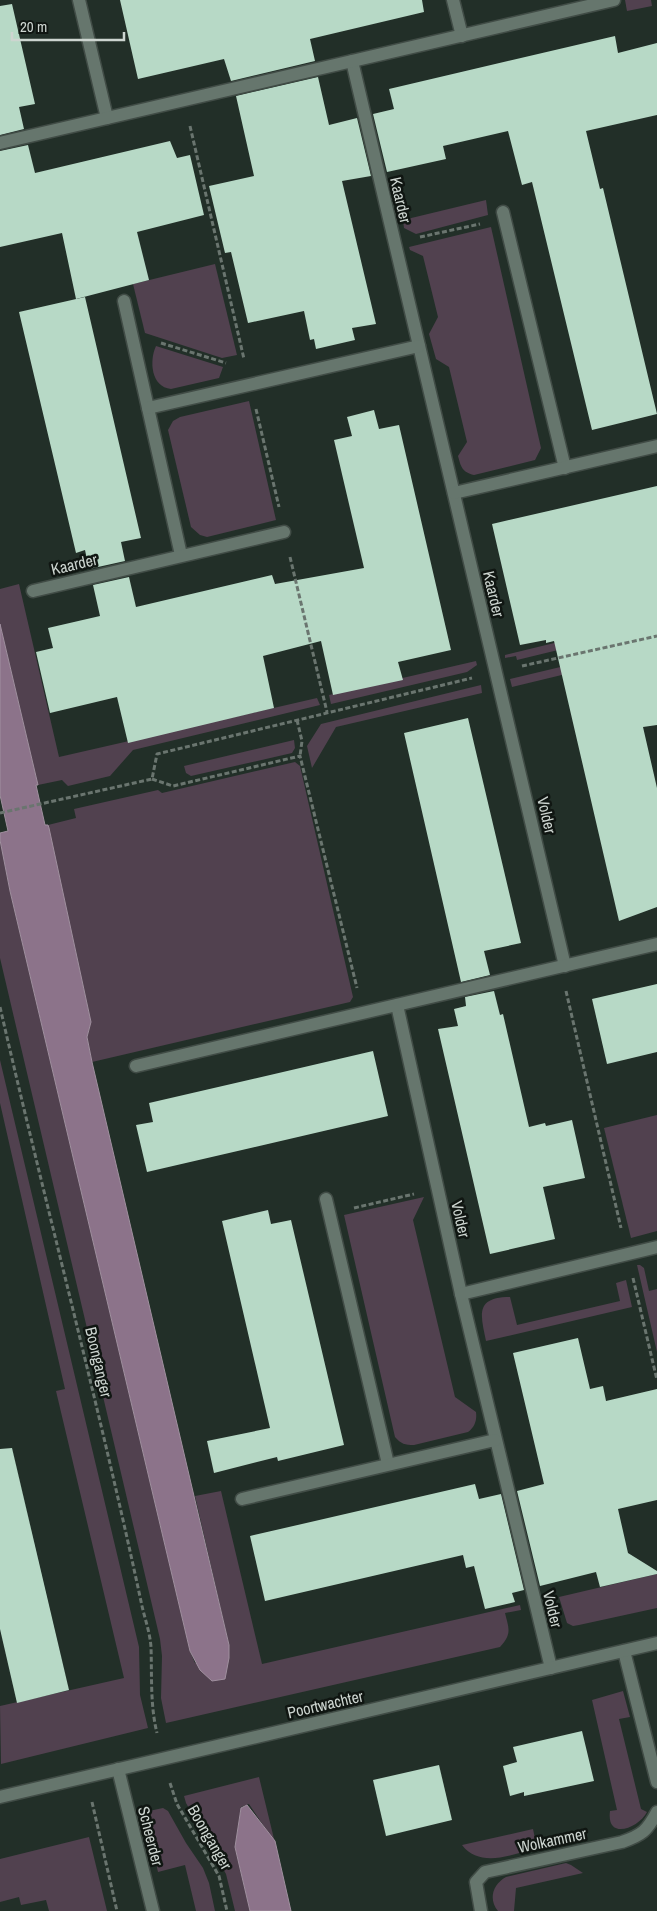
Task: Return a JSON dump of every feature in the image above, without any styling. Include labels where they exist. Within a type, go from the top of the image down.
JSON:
[{"type":"street","points":[[80,0],[107,118]]},
{"type":"street","points":[[453,0],[462,36]]},
{"type":"street","points":[[0,143],[614,0]]},
{"type":"street","name":"Kaarder","points":[[352,61],[497,672]]},
{"type":"street","points":[[504,215],[564,468]]},
{"type":"street","points":[[124,301],[181,556]]},
{"type":"street","points":[[148,408],[419,346]]},
{"type":"street","points":[[454,493],[657,446]]},
{"type":"street","name":"Kaarder","points":[[33,591],[284,532]]},
{"type":"street","name":"Volder","points":[[497,672],[563,966]]},
{"type":"street","points":[[136,1066],[657,944]]},
{"type":"street","name":"Volder","points":[[397,1005],[461,1294],[551,1668]]},
{"type":"street","points":[[326,1199],[388,1464]]},
{"type":"street","points":[[461,1294],[657,1247]]},
{"type":"street","points":[[242,1499],[496,1440]]},
{"type":"street","name":"Poortwachter","points":[[0,1797],[657,1643]]},
{"type":"street","points":[[624,1651],[657,1782]]},
{"type":"street","name":"Scheerder","points":[[118,1769],[153,1911]]},
{"type":"street","name":"Wolkammer","points":[[481,1911],[476,1882],[485,1872],[622,1842],[639,1836],[650,1824],[657,1812]]},
{"type":"path","points":[[395,243],[504,215]]},
{"type":"path","points":[[132,334],[228,363]]},
{"type":"path","points":[[152,779],[157,754],[497,672],[657,636]]},
{"type":"path","points":[[297,720],[302,741],[300,756],[363,1013]]},
{"type":"path","points":[[2,812],[152,779],[173,786],[300,756]]},
{"type":"path","points":[[563,966],[657,1380]]},
{"type":"path","name":"Boonganger","points":[[0,1007],[120,1504],[148,1635],[155,1726]]},
{"type":"path","points":[[329,1214],[413,1194],[436,1180]]},
{"type":"path","points":[[86,1777],[117,1911]]},
{"type":"path","name":"Boonganger","points":[[177,1804],[219,1876],[227,1911]]},
{"type":"shaded area","points":[[625,0],[651,0],[652,6],[627,11]]},
{"type":"shaded area","points":[[486,200],[488,215],[416,234],[404,228],[403,220]]},
{"type":"shaded area","points":[[491,227],[541,448],[535,460],[474,475],[464,471],[460,463],[458,456],[467,442],[449,367],[436,359],[429,334],[438,317],[423,256],[410,250],[409,247]]},
{"type":"shaded area","points":[[215,264],[237,355],[222,358],[145,333],[133,284]]},
{"type":"shaded area","points":[[156,346],[223,367],[219,378],[171,389],[164,387],[159,384],[153,372],[152,366]]},
{"type":"shaded area","points":[[249,401],[276,520],[207,537],[200,535],[191,527],[168,430],[173,421],[180,417]]},
{"type":"shaded area","points":[[19,584],[59,757],[317,698],[320,705],[133,750],[110,776],[68,786],[62,780],[38,785],[0,624],[0,589]]},
{"type":"shaded area","points":[[657,618],[657,626],[517,660],[516,656],[505,658],[505,655]]},
{"type":"shaded area","points":[[0,624],[38,785],[36,785],[45,825],[48,825],[49,828],[91,1022],[87,1037],[92,1062],[229,1645],[229,1658],[225,1679],[212,1681],[200,1670],[190,1651],[10,891],[0,840],[0,833],[8,831],[0,795]]},
{"type":"shaded area","points":[[657,644],[657,652],[512,687],[510,679]]},
{"type":"shaded area","points":[[476,661],[477,665],[467,672],[331,704],[329,695]]},
{"type":"shaded area","points":[[481,685],[482,693],[336,727],[312,768],[307,746],[321,724]]},
{"type":"shaded area","points":[[294,740],[295,748],[292,753],[191,776],[186,773],[184,766]]},
{"type":"shaded area","points":[[295,762],[300,766],[353,997],[350,1002],[92,1062],[87,1037],[91,1022],[48,825],[76,818],[74,809],[158,790],[162,793]]},
{"type":"shaded area","points":[[0,840],[10,891],[190,1651],[195,1663],[229,1645],[195,1496],[221,1491],[262,1664],[520,1605],[521,1610],[505,1613],[508,1623],[508,1635],[500,1647],[166,1723],[161,1698],[162,1656],[160,1639],[0,958]]},
{"type":"shaded area","points":[[0,1060],[139,1647],[140,1695],[148,1728],[1,1764],[0,1706],[124,1678],[56,1391],[65,1389],[0,1103]]},
{"type":"shaded area","points":[[657,1115],[657,1231],[631,1238],[604,1128]]},
{"type":"shaded area","points":[[424,1197],[413,1220],[455,1397],[476,1412],[476,1418],[474,1426],[468,1432],[411,1445],[401,1443],[395,1437],[344,1215]]},
{"type":"shaded area","points":[[637,1265],[644,1268],[649,1291],[657,1289],[657,1352]]},
{"type":"shaded area","points":[[626,1280],[632,1307],[486,1341],[482,1316],[485,1304],[490,1300],[510,1297],[517,1325],[620,1301],[616,1283]]},
{"type":"shaded area","points":[[657,1574],[657,1608],[573,1626],[567,1623],[559,1597]]},
{"type":"shaded area","points":[[623,1691],[630,1717],[619,1719],[641,1809],[647,1812],[643,1818],[631,1827],[618,1829],[613,1826],[610,1820],[610,1811],[617,1810],[592,1700]]},
{"type":"shaded area","points":[[259,1777],[275,1843],[249,1804],[241,1807],[235,1847],[250,1911],[235,1911],[226,1874],[186,1803],[184,1796]]},
{"type":"shaded area","points":[[247,1805],[275,1841],[291,1911],[250,1911],[235,1847],[241,1808]]},
{"type":"shaded area","points":[[163,1808],[168,1811],[203,1868],[209,1883],[215,1911],[196,1911],[185,1865],[158,1872],[146,1818],[149,1811]]},
{"type":"shaded area","points":[[533,1829],[537,1848],[508,1856],[488,1858],[478,1856],[469,1852],[462,1845]]},
{"type":"shaded area","points":[[89,1837],[107,1911],[49,1911],[46,1900],[21,1905],[19,1897],[0,1902],[0,1859]]},
{"type":"shaded area","points":[[566,1863],[583,1873],[516,1888],[514,1911],[498,1911],[493,1902],[493,1892],[506,1877]]},
{"type":"building","points":[[120,0],[422,0],[424,12],[310,39],[315,61],[231,81],[224,59],[138,79]]},
{"type":"building","points":[[12,4],[35,104],[19,107],[24,129],[0,135],[0,6]]},
{"type":"building","points":[[615,36],[618,53],[657,43],[657,115],[586,131],[600,189],[603,188],[657,414],[592,430],[532,182],[522,185],[508,131],[443,146],[446,159],[387,172],[373,114],[394,109],[389,89]]},
{"type":"building","points":[[318,77],[329,125],[357,118],[371,176],[342,181],[376,324],[352,328],[355,340],[316,349],[314,339],[310,340],[304,311],[248,323],[231,252],[225,253],[209,186],[254,176],[236,96]]},
{"type":"building","points":[[170,141],[177,158],[190,155],[204,215],[137,232],[149,280],[76,299],[62,233],[0,247],[0,151],[28,145],[35,173]]},
{"type":"building","points":[[85,297],[141,538],[121,542],[125,561],[89,569],[85,550],[76,553],[19,312]]},
{"type":"building","points":[[374,410],[379,429],[399,425],[451,650],[398,662],[403,680],[333,695],[321,641],[263,656],[274,708],[128,743],[117,697],[50,713],[36,652],[53,648],[48,628],[100,616],[93,585],[129,577],[136,607],[272,575],[275,584],[364,568],[334,440],[352,436],[347,417]]},
{"type":"building","points":[[657,486],[657,725],[643,727],[657,788],[657,907],[619,921],[554,641],[546,643],[546,640],[520,645],[492,524]]},
{"type":"building","points":[[468,718],[521,943],[484,951],[490,975],[461,982],[404,733]]},
{"type":"building","points":[[657,984],[657,1052],[607,1064],[592,999]]},
{"type":"building","points":[[494,991],[500,1015],[503,1014],[529,1127],[545,1123],[546,1126],[572,1120],[585,1178],[543,1187],[555,1239],[490,1254],[438,1029],[458,1026],[454,1009],[466,1006],[465,997]]},
{"type":"building","points":[[373,1051],[388,1116],[147,1172],[136,1125],[153,1122],[149,1103]]},
{"type":"building","points":[[268,1210],[271,1224],[291,1220],[344,1445],[278,1461],[277,1457],[214,1473],[207,1441],[270,1428],[222,1221]]},
{"type":"building","points":[[578,1338],[590,1389],[603,1386],[606,1401],[657,1389],[657,1500],[618,1509],[628,1553],[657,1571],[657,1574],[600,1587],[596,1572],[540,1586],[517,1491],[544,1484],[513,1353]]},
{"type":"building","points":[[12,1448],[69,1690],[17,1703],[0,1629],[0,1449]]},
{"type":"building","points":[[475,1484],[479,1499],[501,1494],[524,1590],[512,1593],[515,1602],[485,1609],[474,1566],[466,1568],[463,1555],[265,1601],[250,1536]]},
{"type":"building","points":[[582,1731],[594,1781],[524,1796],[524,1792],[510,1796],[503,1766],[517,1762],[513,1747]]},
{"type":"building","points":[[439,1765],[452,1820],[386,1836],[373,1780]]}]
